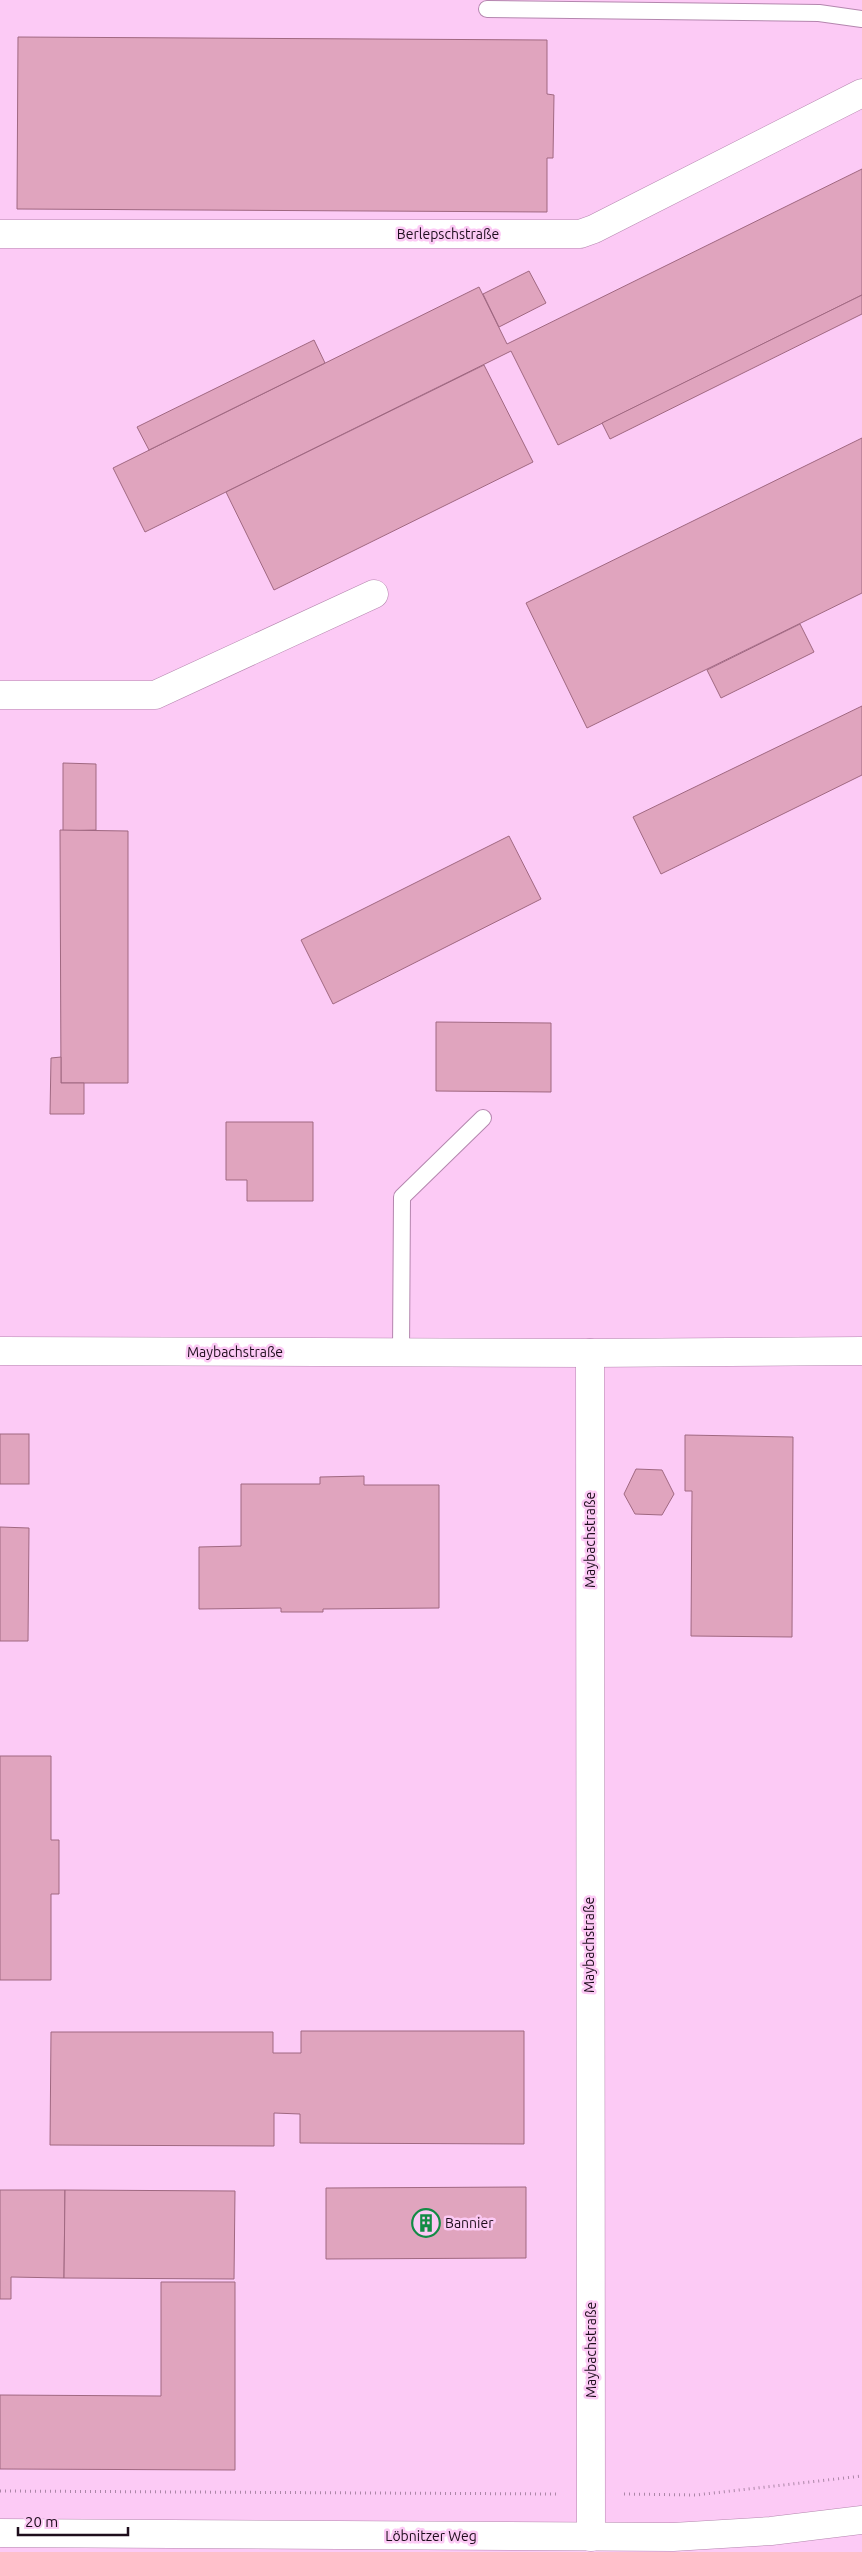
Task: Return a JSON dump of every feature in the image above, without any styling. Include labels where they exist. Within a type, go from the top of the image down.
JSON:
[{"type":"street","name":"Berlepschstraße","points":[[0,234],[580,234],[594,229],[862,93]]},
{"type":"street","points":[[0,695],[155,695],[374,594]]},
{"type":"street","name":"Maybachstraße","points":[[0,1351],[590,1353],[862,1351]]},
{"type":"street","name":"Maybachstraße","points":[[590,1353],[588,2001],[591,2537]]},
{"type":"street","name":"Löbnitzer Weg","points":[[0,2533],[591,2537],[722,2535],[862,2520]]},
{"type":"lane","points":[[487,9],[819,13],[862,19]]},
{"type":"lane","points":[[401,1352],[402,1197],[483,1118]]},
{"type":"path","points":[[0,2491],[696,2495],[862,2476]]},
{"type":"building","points":[[18,37],[547,40],[547,94],[554,95],[553,158],[547,158],[547,212],[17,209]]},
{"type":"building","points":[[862,169],[862,295],[558,445],[511,351],[145,532],[113,468],[479,287],[507,344]]},
{"type":"building","points":[[529,271],[546,303],[499,327],[483,294]]},
{"type":"building","points":[[862,295],[862,314],[610,439],[602,423]]},
{"type":"building","points":[[314,340],[325,363],[149,450],[137,427]]},
{"type":"building","points":[[484,365],[533,462],[274,590],[226,492]]},
{"type":"building","points":[[862,438],[862,593],[587,728],[526,603]]},
{"type":"building","points":[[800,624],[814,652],[721,698],[707,670]]},
{"type":"building","points":[[862,706],[862,775],[661,874],[633,817]]},
{"type":"building","points":[[63,763],[96,764],[96,830],[63,831]]},
{"type":"building","points":[[60,830],[128,831],[128,1083],[61,1083]]},
{"type":"building","points":[[509,836],[541,899],[333,1004],[301,940]]},
{"type":"building","points":[[436,1022],[551,1023],[551,1092],[436,1091]]},
{"type":"building","points":[[61,1057],[61,1083],[84,1083],[84,1114],[50,1114],[51,1058]]},
{"type":"building","points":[[226,1122],[313,1122],[313,1201],[247,1201],[247,1180],[226,1180]]},
{"type":"building","points":[[0,1434],[29,1434],[29,1484],[0,1484]]},
{"type":"building","points":[[685,1435],[793,1437],[792,1637],[691,1636],[692,1491],[685,1491]]},
{"type":"building","points":[[636,1469],[662,1470],[674,1494],[662,1515],[635,1514],[624,1494]]},
{"type":"building","points":[[364,1476],[364,1485],[439,1485],[439,1608],[323,1609],[323,1612],[281,1612],[281,1608],[199,1609],[199,1547],[241,1546],[241,1484],[320,1484],[320,1477]]},
{"type":"building","points":[[0,1527],[29,1528],[28,1641],[0,1641]]},
{"type":"building","points":[[0,1756],[51,1756],[51,1840],[59,1840],[59,1894],[51,1894],[51,1980],[0,1980]]},
{"type":"building","points":[[301,2031],[524,2031],[524,2144],[300,2143],[300,2114],[274,2113],[274,2146],[50,2145],[51,2032],[273,2032],[273,2053],[301,2053]]},
{"type":"building","name":"Bannier","points":[[526,2187],[526,2258],[326,2259],[326,2188]]},
{"type":"building","points":[[0,2190],[65,2190],[64,2278],[11,2277],[11,2299],[0,2299]]},
{"type":"building","points":[[65,2190],[235,2191],[234,2279],[64,2278]]},
{"type":"building","points":[[161,2282],[235,2282],[235,2470],[0,2469],[0,2395],[161,2396]]},
{"type":"place","name":"Bannier","points":[[426,2223]]}]
